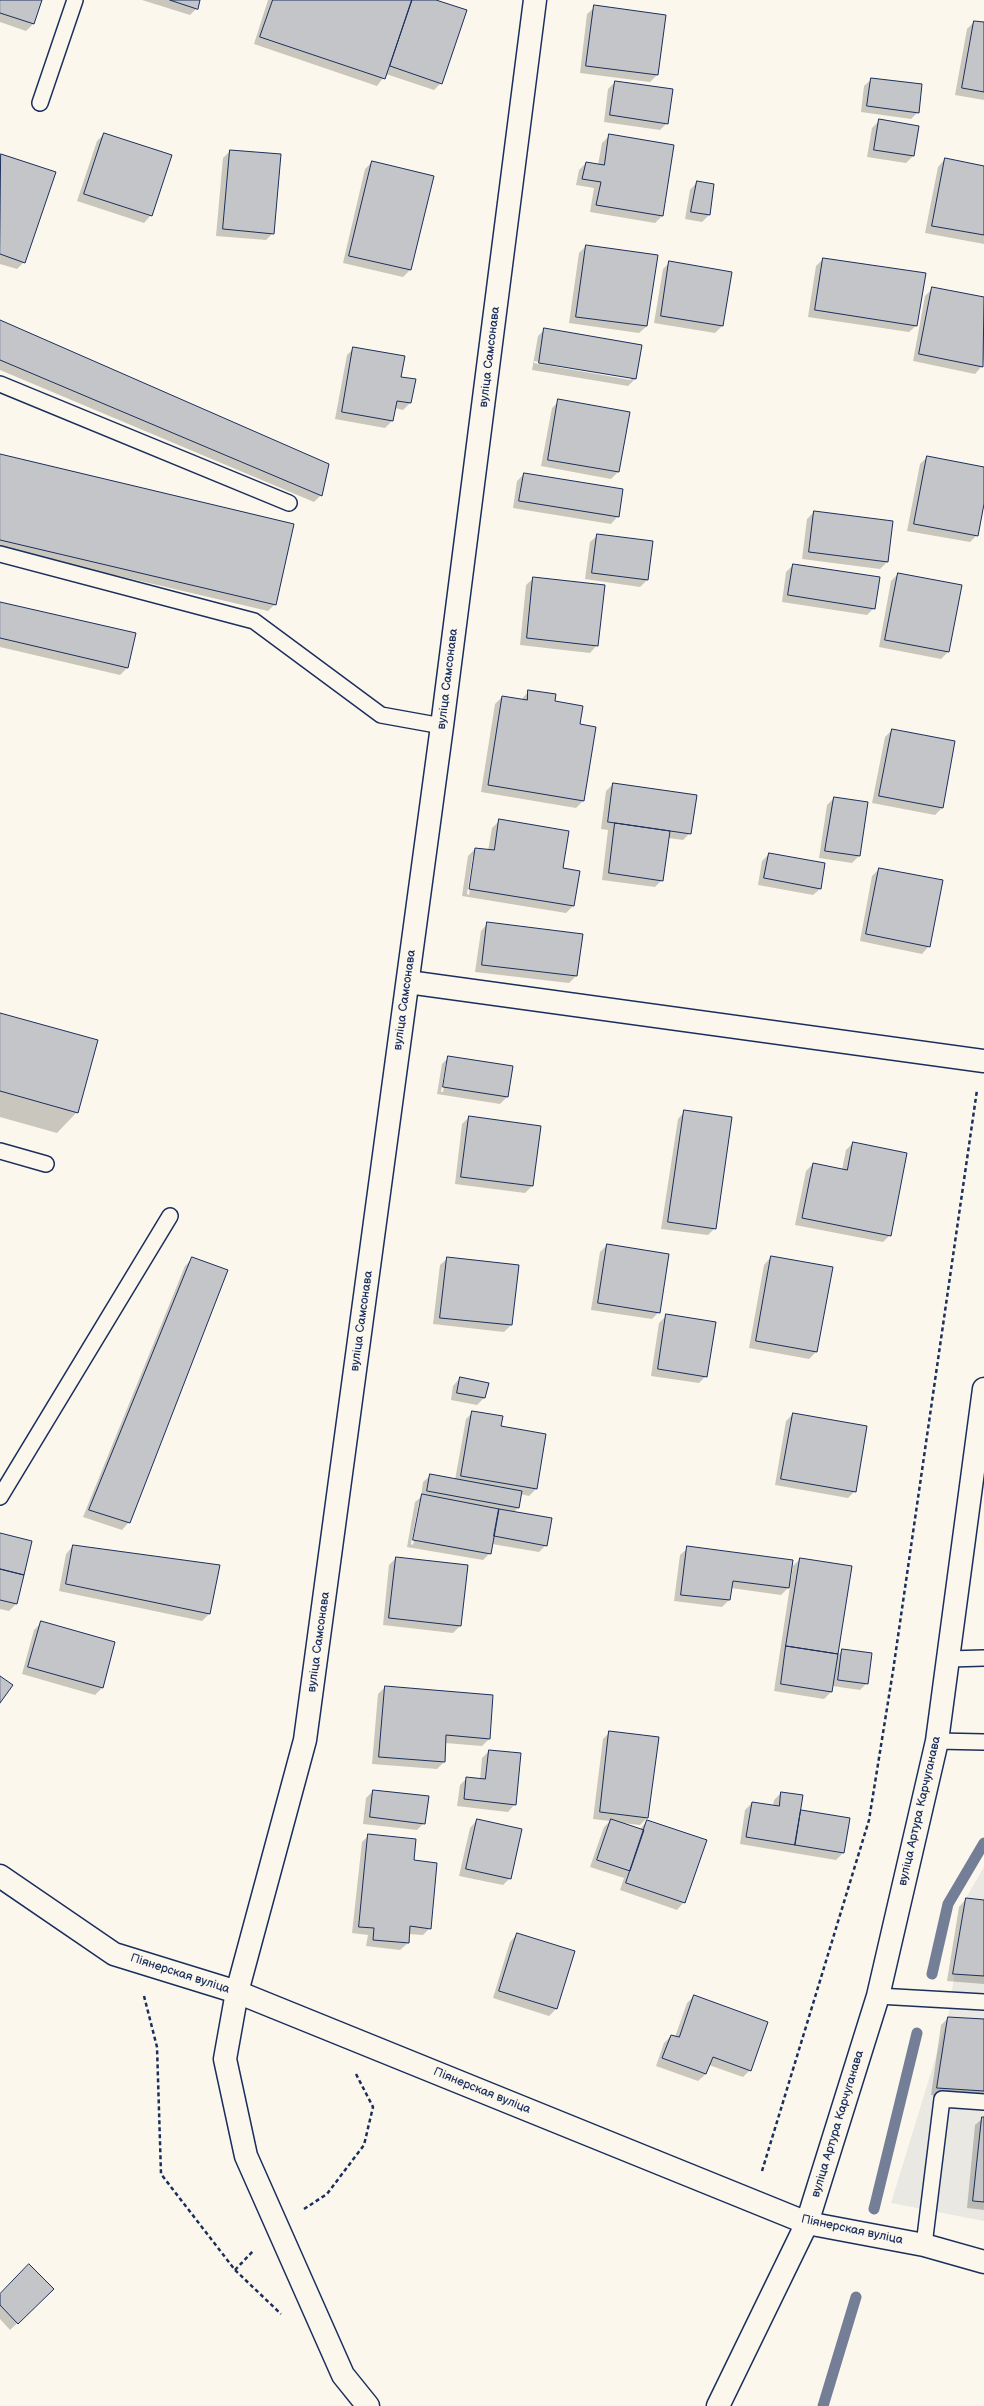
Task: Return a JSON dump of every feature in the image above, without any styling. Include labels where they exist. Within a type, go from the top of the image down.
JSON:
[{"type":"street","name":"вуліца Самсонава","points":[[368,2406],[343,2374],[246,2156],[226,2059],[237,1992],[305,1740],[442,726],[531,1]]},
{"type":"street","points":[[408,982],[983,1061]]},
{"type":"street","name":"вуліца Артура Карчуганава","points":[[718,2406],[807,2223],[878,1996],[937,1741],[984,1389]]},
{"type":"street","name":"Піянерская вуліца","points":[[0,1876],[114,1954],[237,1992],[807,2223],[924,2245],[984,2262]]},
{"type":"lane","points":[[40,103],[75,0]]},
{"type":"lane","points":[[0,384],[289,503]]},
{"type":"lane","points":[[0,554],[254,621],[381,715],[442,726]]},
{"type":"lane","points":[[0,1150],[46,1164]]},
{"type":"lane","points":[[0,1497],[170,1216]]},
{"type":"lane","points":[[949,1659],[984,1658]]},
{"type":"lane","points":[[937,1741],[984,1742]]},
{"type":"lane","points":[[878,1996],[984,2002]]},
{"type":"lane","points":[[924,2245],[942,2099],[984,2102]]},
{"type":"path","points":[[753,2201],[869,1820],[893,1671],[983,1061]]},
{"type":"path","points":[[142,1990],[157,2047],[161,2174],[235,2270],[286,2319]]},
{"type":"path","points":[[235,2270],[277,2226],[328,2194],[364,2144],[373,2107],[353,2069]]},
{"type":"shaded area","points":[[984,1867],[984,2221],[891,2203],[948,2017],[966,1898]]},
{"type":"building","points":[[0,0],[42,0],[34,24],[0,13]]},
{"type":"building","points":[[170,0],[200,0],[198,9]]},
{"type":"building","points":[[273,0],[412,0],[385,79],[260,37]]},
{"type":"building","points":[[412,0],[436,0],[467,10],[442,84],[390,66]]},
{"type":"building","points":[[594,5],[666,15],[658,75],[586,66]]},
{"type":"building","points":[[974,21],[984,22],[984,92],[962,88]]},
{"type":"building","points":[[871,78],[922,84],[919,113],[867,106]]},
{"type":"building","points":[[615,81],[673,89],[668,124],[610,115]]},
{"type":"building","points":[[879,119],[919,126],[914,156],[874,150]]},
{"type":"building","points":[[104,133],[172,155],[152,216],[84,194]]},
{"type":"building","points":[[609,134],[674,145],[663,216],[596,205],[601,182],[582,179],[586,162],[604,165]]},
{"type":"building","points":[[230,150],[281,154],[274,234],[223,229]]},
{"type":"building","points":[[1,154],[56,172],[25,263],[0,254]]},
{"type":"building","points":[[945,158],[984,166],[984,235],[932,226]]},
{"type":"building","points":[[372,161],[434,176],[411,270],[349,256]]},
{"type":"building","points":[[697,181],[714,184],[710,215],[691,212]]},
{"type":"building","points":[[586,245],[658,255],[647,326],[576,317]]},
{"type":"building","points":[[823,258],[926,273],[917,326],[815,310]]},
{"type":"building","points":[[669,261],[732,272],[723,326],[661,316]]},
{"type":"building","points":[[932,287],[984,297],[983,367],[919,354]]},
{"type":"building","points":[[0,320],[329,464],[322,496],[0,360]]},
{"type":"building","points":[[544,328],[642,345],[636,379],[539,363]]},
{"type":"building","points":[[353,347],[405,356],[401,377],[416,379],[411,403],[397,401],[393,421],[342,412]]},
{"type":"building","points":[[558,399],[630,412],[619,472],[548,460]]},
{"type":"building","points":[[0,454],[294,524],[276,605],[0,540]]},
{"type":"building","points":[[927,456],[984,467],[984,504],[978,536],[914,524]]},
{"type":"building","points":[[524,473],[623,489],[619,517],[519,501]]},
{"type":"building","points":[[814,511],[893,521],[888,562],[809,552]]},
{"type":"building","points":[[597,534],[653,541],[648,580],[592,573]]},
{"type":"building","points":[[793,564],[880,577],[875,609],[788,595]]},
{"type":"building","points":[[898,573],[962,585],[949,652],[885,640]]},
{"type":"building","points":[[533,577],[605,585],[598,646],[527,638]]},
{"type":"building","points":[[0,602],[136,633],[128,668],[0,638]]},
{"type":"building","points":[[528,690],[556,694],[555,701],[583,706],[580,724],[596,727],[584,801],[488,785],[502,696],[527,700]]},
{"type":"building","points":[[892,729],[955,741],[943,808],[879,796]]},
{"type":"building","points":[[613,783],[697,795],[691,834],[608,822]]},
{"type":"building","points":[[834,797],[868,802],[860,856],[825,851]]},
{"type":"building","points":[[499,819],[569,831],[563,868],[580,871],[574,906],[469,889],[475,848],[494,850]]},
{"type":"building","points":[[615,823],[670,831],[663,881],[609,873]]},
{"type":"building","points":[[769,853],[825,863],[821,889],[764,878]]},
{"type":"building","points":[[879,868],[943,880],[930,947],[866,934]]},
{"type":"building","points":[[487,922],[583,934],[577,976],[482,965]]},
{"type":"building","points":[[0,1013],[98,1040],[78,1113],[0,1091]]},
{"type":"building","points":[[448,1056],[513,1066],[508,1097],[443,1087]]},
{"type":"building","points":[[684,1110],[732,1117],[716,1229],[668,1222]]},
{"type":"building","points":[[469,1116],[541,1126],[533,1186],[461,1177]]},
{"type":"building","points":[[853,1142],[907,1153],[891,1236],[802,1218],[813,1163],[847,1170]]},
{"type":"building","points":[[607,1244],[669,1254],[660,1313],[598,1303]]},
{"type":"building","points":[[771,1256],[833,1267],[817,1352],[756,1341]]},
{"type":"building","points":[[192,1257],[228,1270],[130,1523],[89,1510]]},
{"type":"building","points":[[447,1257],[519,1265],[512,1325],[440,1318]]},
{"type":"building","points":[[666,1314],[716,1322],[707,1377],[658,1369]]},
{"type":"building","points":[[460,1377],[489,1383],[485,1398],[457,1393]]},
{"type":"building","points":[[472,1411],[503,1416],[501,1426],[546,1434],[537,1489],[461,1476]]},
{"type":"building","points":[[793,1413],[867,1426],[856,1492],[781,1479]]},
{"type":"building","points":[[430,1474],[522,1491],[519,1508],[427,1491]]},
{"type":"building","points":[[422,1494],[499,1509],[491,1554],[413,1540]]},
{"type":"building","points":[[499,1509],[552,1518],[547,1546],[494,1536]]},
{"type":"building","points":[[0,1533],[32,1541],[24,1575],[0,1569]]},
{"type":"building","points":[[73,1545],[220,1565],[210,1614],[66,1584]]},
{"type":"building","points":[[687,1546],[793,1560],[789,1588],[733,1581],[730,1600],[681,1595]]},
{"type":"building","points":[[396,1557],[468,1565],[461,1626],[389,1618]]},
{"type":"building","points":[[800,1558],[852,1566],[838,1654],[786,1646]]},
{"type":"building","points":[[0,1569],[24,1575],[17,1604],[0,1600]]},
{"type":"building","points":[[41,1621],[115,1642],[103,1688],[28,1667]]},
{"type":"building","points":[[786,1646],[838,1654],[832,1692],[781,1684]]},
{"type":"building","points":[[842,1649],[872,1653],[868,1684],[838,1680]]},
{"type":"building","points":[[0,1676],[13,1685],[0,1703]]},
{"type":"building","points":[[385,1686],[493,1695],[490,1739],[446,1735],[445,1762],[379,1757]]},
{"type":"building","points":[[609,1731],[659,1737],[648,1818],[600,1812]]},
{"type":"building","points":[[489,1750],[521,1753],[516,1805],[464,1799],[466,1777],[485,1779]]},
{"type":"building","points":[[373,1790],[429,1796],[425,1824],[370,1817]]},
{"type":"building","points":[[781,1792],[803,1795],[795,1845],[746,1837],[752,1802],[779,1806]]},
{"type":"building","points":[[801,1810],[850,1818],[844,1853],[795,1845]]},
{"type":"building","points":[[477,1819],[522,1829],[511,1879],[466,1869]]},
{"type":"building","points":[[611,1819],[644,1830],[630,1871],[597,1860]]},
{"type":"building","points":[[647,1820],[707,1840],[685,1903],[626,1883]]},
{"type":"building","points":[[368,1834],[416,1839],[414,1860],[437,1863],[431,1929],[410,1926],[409,1943],[373,1940],[374,1928],[359,1927]]},
{"type":"building","points":[[966,1898],[984,1900],[984,1976],[953,1974]]},
{"type":"building","points":[[517,1933],[575,1951],[557,2009],[499,1991]]},
{"type":"building","points":[[694,1995],[768,2022],[751,2071],[713,2057],[706,2074],[662,2058],[671,2035],[679,2037]]},
{"type":"building","points":[[948,2017],[984,2019],[984,2091],[937,2088]]},
{"type":"building","points":[[982,2117],[984,2117],[984,2202],[973,2201]]},
{"type":"building","points":[[29,2264],[54,2289],[18,2324],[0,2305],[0,2294]]},
{"type":"waterway","points":[[932,1974],[948,1904],[984,1843]]},
{"type":"waterway","points":[[874,2209],[917,2033]]},
{"type":"waterway","points":[[823,2406],[856,2297]]}]
